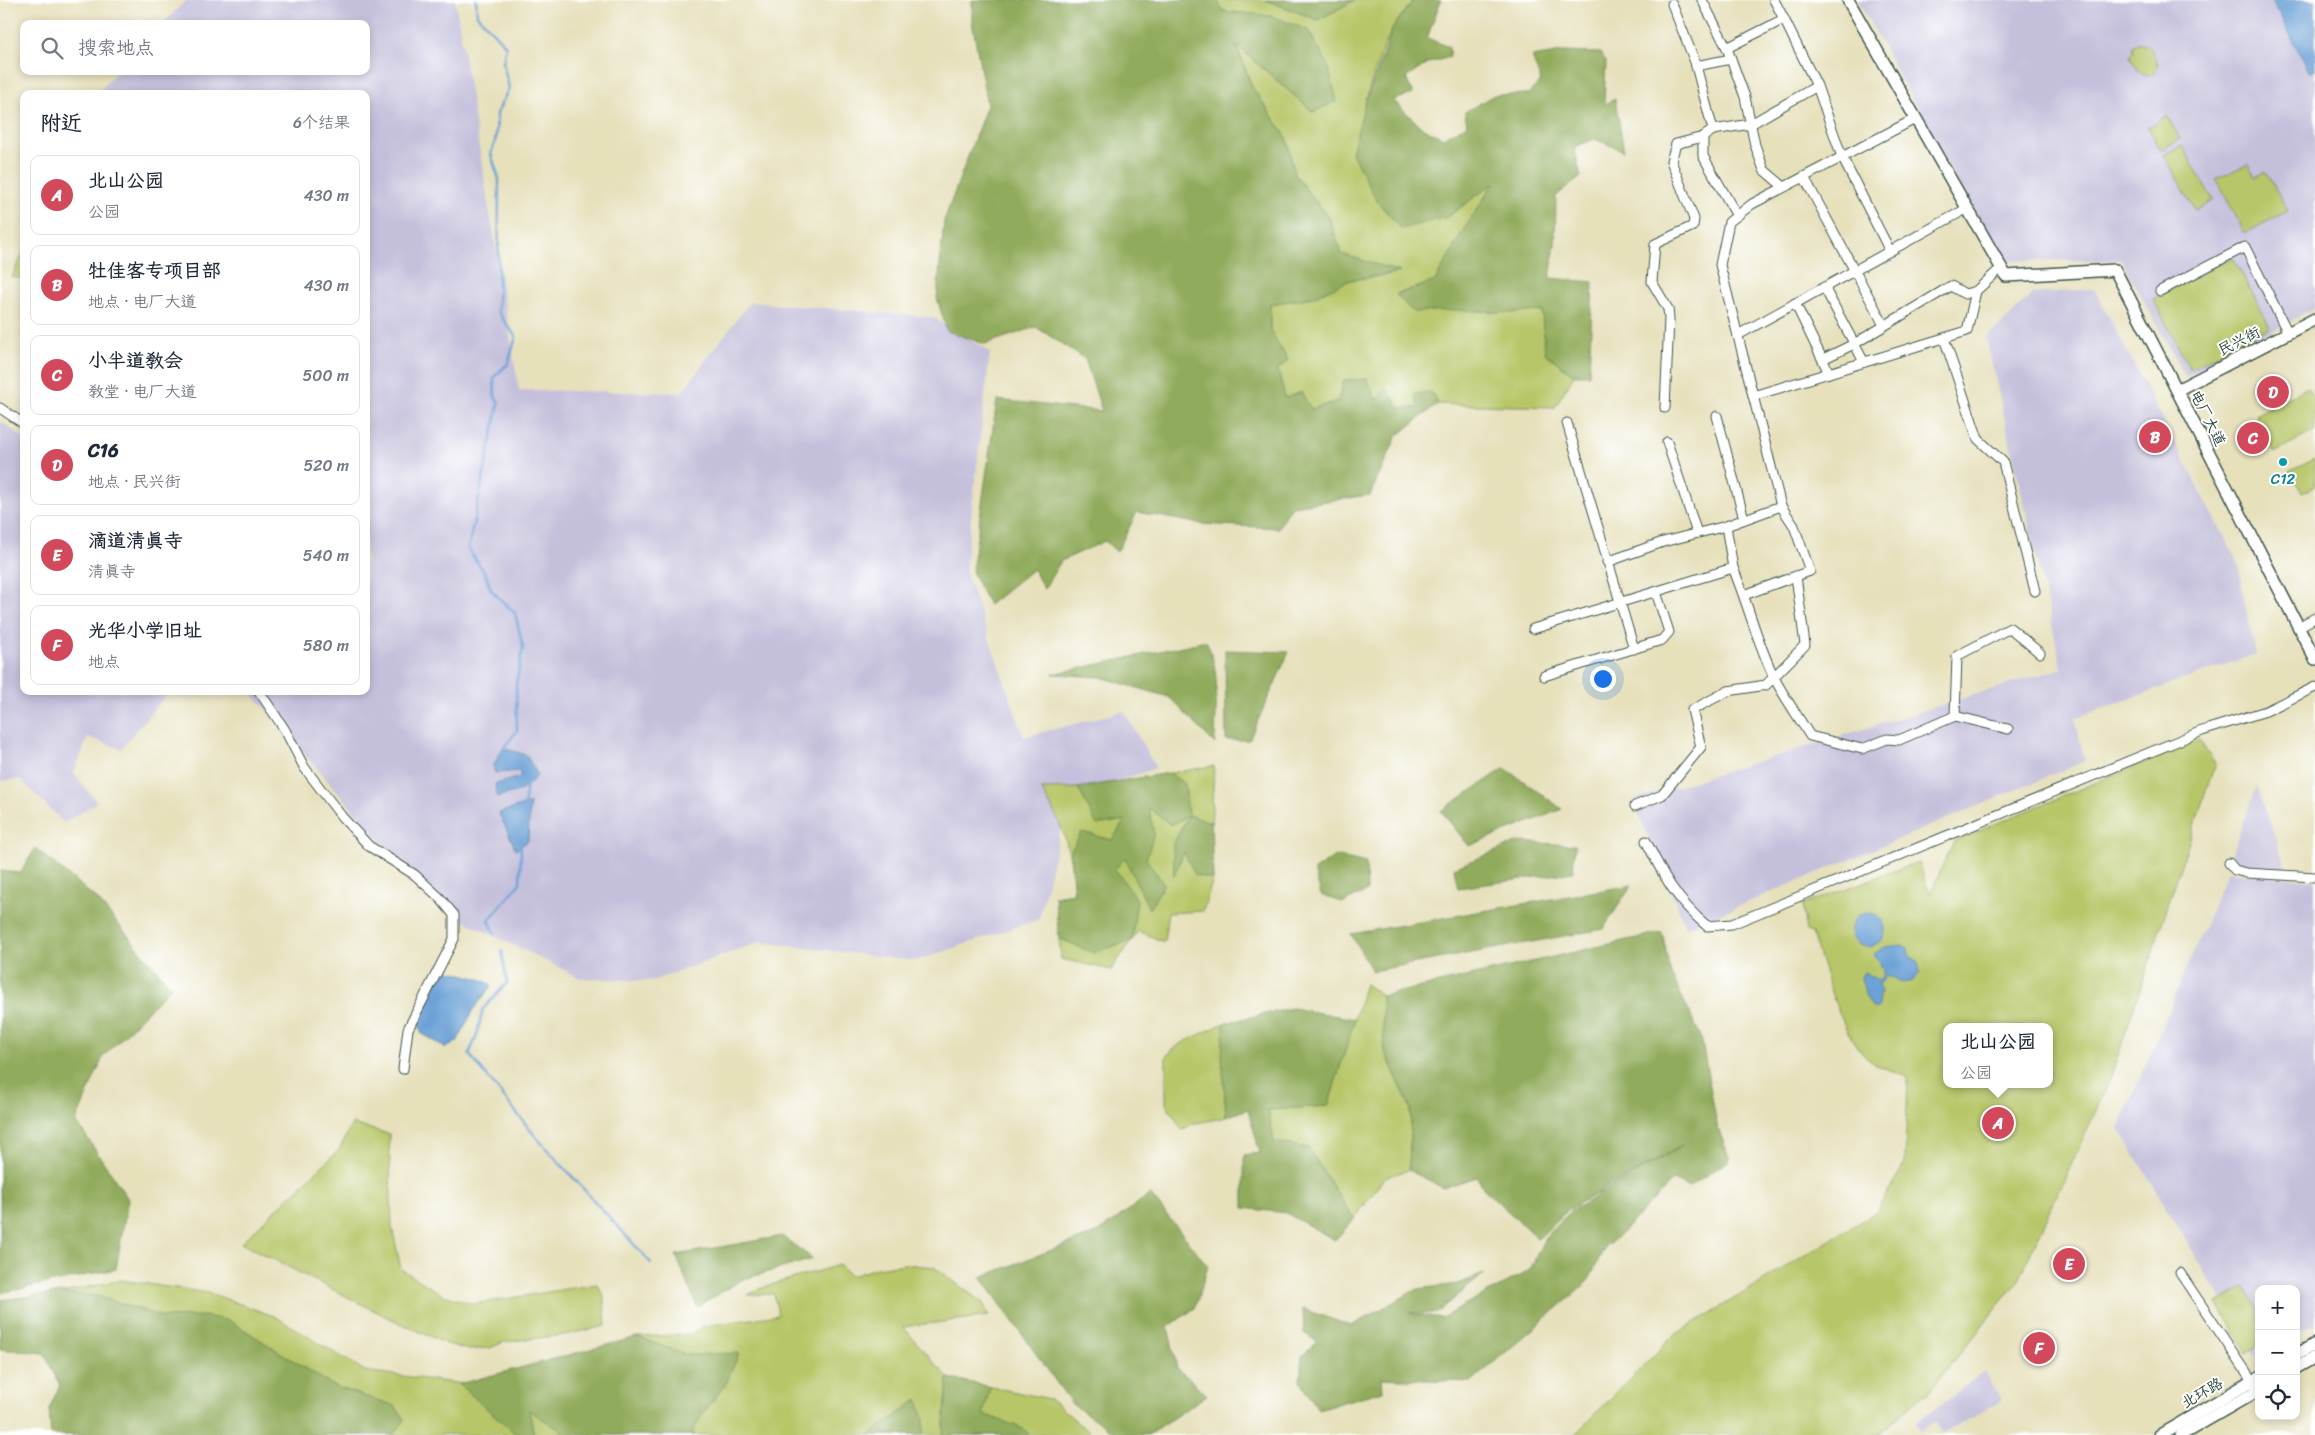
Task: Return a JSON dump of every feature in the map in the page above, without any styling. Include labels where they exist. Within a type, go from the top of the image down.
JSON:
[{"type":"street","points":[[1702,0],[1731,58],[1745,97],[1755,145],[1764,170],[1784,188]]},
{"type":"street","points":[[1774,0],[1817,86],[1842,157],[1890,251]]},
{"type":"street","points":[[1822,359],[1854,344],[1951,286],[1965,294],[1976,291],[2000,269],[1848,0]]},
{"type":"street","points":[[1672,4],[1696,66],[1713,130]]},
{"type":"street","points":[[1727,48],[1784,20]]},
{"type":"street","points":[[1696,66],[1731,58]]},
{"type":"street","points":[[1665,408],[1669,319],[1668,309],[1652,282],[1656,244],[1693,226],[1694,219],[1671,161],[1676,144],[1702,137],[1713,130],[1751,124],[1817,86]]},
{"type":"street","points":[[1744,595],[1810,571],[1794,526],[1781,506],[1720,265],[1729,222],[1752,204],[1915,119]]},
{"type":"street","points":[[1702,137],[1702,156],[1737,216]]},
{"type":"street","points":[[1804,177],[1853,271],[1884,325]]},
{"type":"street","points":[[1738,335],[1966,209]]},
{"type":"street","points":[[2160,290],[2245,247],[2288,333]]},
{"type":"street","name":"电厂大道","points":[[2000,269],[2006,276],[2115,270],[2315,659]]},
{"type":"street","points":[[1824,287],[1864,362]]},
{"type":"street","points":[[1753,396],[1967,331],[1976,291]]},
{"type":"street","points":[[1795,303],[1829,373]]},
{"type":"street","name":"民兴街","points":[[2177,390],[2315,319]]},
{"type":"street","points":[[1944,338],[1978,439],[2003,462],[2035,591]]},
{"type":"street","points":[[0,408],[20,421]]},
{"type":"street","points":[[1717,416],[1744,519]]},
{"type":"street","points":[[1567,423],[1634,649]]},
{"type":"street","points":[[1667,442],[1697,533]]},
{"type":"street","points":[[1607,562],[1697,533],[1726,526],[1781,506]]},
{"type":"street","points":[[1726,526],[1733,568],[1759,641],[1775,677],[1810,736],[1862,749],[1887,739],[1899,740],[1955,716],[2008,729]]},
{"type":"street","points":[[1533,629],[1733,568]]},
{"type":"street","points":[[1635,806],[1662,795],[1701,747],[1692,710],[1728,691],[1766,685],[1805,645],[1796,576]]},
{"type":"street","points":[[1544,676],[1662,640],[1669,632],[1656,592]]},
{"type":"street","points":[[2298,627],[2315,618]]},
{"type":"street","points":[[1955,716],[1957,656],[2010,628],[2040,653]]},
{"type":"street","points":[[1646,841],[1665,878],[1687,909],[1707,926],[1732,924],[2202,731],[2266,711],[2315,687]]},
{"type":"street","points":[[262,695],[285,730],[304,767],[342,817],[369,846],[415,875],[440,898],[454,915],[454,939],[408,1029],[403,1069]]},
{"type":"street","points":[[2229,863],[2235,870],[2246,873],[2315,877]]},
{"type":"street","points":[[2180,1273],[2255,1381]]},
{"type":"street","points":[[2300,1353],[2315,1344]]},
{"type":"street","points":[[2300,1366],[2315,1357]]},
{"type":"street","points":[[2181,1435],[2255,1385]]},
{"type":"street","name":"北环路","points":[[2160,1435],[2255,1385]]},
{"type":"shaded area","points":[[186,0],[455,0],[519,390],[681,393],[750,302],[932,317],[990,352],[965,570],[1024,737],[1124,711],[1156,768],[1068,798],[1039,919],[916,961],[760,942],[652,981],[580,978],[438,908],[253,695],[370,695],[370,90],[100,90],[114,75],[370,75],[370,20],[167,20]]},
{"type":"shaded area","points":[[1858,0],[2315,0],[2315,308],[2186,377],[2121,260],[2000,261]]},
{"type":"shaded area","points":[[2094,289],[2239,564],[2242,589],[2256,654],[2075,718],[2085,761],[1686,928],[1633,800],[2062,668],[1986,338],[2033,294]]},
{"type":"shaded area","points":[[0,421],[20,435],[20,695],[166,695],[121,749],[88,737],[74,773],[97,802],[64,823],[20,779],[0,781]]},
{"type":"shaded area","points":[[2257,786],[2287,871],[2243,871],[2229,861]]},
{"type":"shaded area","points":[[2227,872],[2315,880],[2315,1325],[2300,1333],[2300,1285],[2255,1285],[2255,1355],[2119,1129]]},
{"type":"shaded area","points":[[1985,1371],[2001,1401],[1942,1434],[1935,1422],[1920,1431],[1916,1423]]},
{"type":"green space","points":[[972,0],[1217,0],[1223,11],[1271,16],[1308,30],[1327,63],[1337,101],[1313,112],[1236,45],[1252,87],[1287,138],[1294,174],[1329,218],[1342,254],[1400,272],[1350,280],[1313,297],[1270,304],[1270,330],[1288,360],[1278,369],[1285,398],[1301,392],[1311,409],[1338,401],[1344,380],[1367,379],[1376,399],[1387,388],[1399,408],[1419,408],[1414,394],[1431,392],[1438,404],[1397,436],[1370,495],[1292,506],[1278,528],[1201,524],[1137,512],[1117,552],[1105,541],[1061,561],[1044,589],[1033,569],[989,605],[972,572],[997,400],[1102,411],[1085,359],[1036,327],[985,344],[947,331],[937,298],[944,221],[987,105],[972,21]]},
{"type":"green space","points":[[1217,0],[1266,0],[1318,20],[1355,0],[1414,0],[1393,28],[1380,57],[1353,153],[1377,201],[1447,217],[1495,182],[1463,231],[1435,282],[1396,294],[1434,303],[1485,311],[1542,311],[1545,353],[1574,375],[1555,407],[1438,404],[1431,392],[1419,408],[1399,408],[1376,400],[1338,401],[1311,409],[1285,398],[1278,369],[1288,360],[1270,330],[1270,304],[1313,297],[1350,280],[1399,272],[1342,254],[1329,218],[1294,174],[1287,138],[1252,87],[1236,43],[1313,112],[1337,101],[1271,16],[1223,11]]},
{"type":"green space","points":[[1266,0],[1355,0],[1318,20]]},
{"type":"green space","points":[[1414,0],[1441,0],[1427,38],[1449,47],[1450,57],[1428,63],[1406,78],[1413,94],[1393,100],[1421,127],[1443,138],[1467,125],[1465,112],[1494,95],[1528,94],[1541,81],[1532,57],[1562,52],[1600,53],[1606,61],[1604,104],[1615,99],[1624,151],[1595,139],[1574,147],[1581,177],[1556,196],[1555,244],[1550,278],[1593,282],[1589,375],[1574,375],[1545,353],[1542,311],[1508,313],[1463,310],[1413,312],[1396,295],[1435,281],[1463,231],[1494,183],[1447,217],[1401,229],[1377,201],[1352,153],[1364,106],[1393,28]]},
{"type":"green space","points":[[2140,42],[2143,45],[2149,45],[2158,63],[2155,72],[2148,75],[2139,72],[2130,56],[2133,52],[2132,46]]},
{"type":"green space","points":[[2167,116],[2180,139],[2163,149],[2160,148],[2148,127]]},
{"type":"green space","points":[[2182,145],[2213,200],[2195,210],[2164,155]]},
{"type":"green space","points":[[2248,164],[2255,177],[2266,172],[2288,211],[2245,233],[2216,179]]},
{"type":"green space","points":[[2233,257],[2270,327],[2190,369],[2153,299]]},
{"type":"green space","points":[[20,259],[20,278],[12,277]]},
{"type":"green space","points":[[2308,387],[2315,399],[2315,431],[2274,452],[2255,415]]},
{"type":"green space","points":[[2315,459],[2315,486],[2302,493],[2290,471]]},
{"type":"green space","points":[[1206,641],[1211,653],[1216,678],[1215,744],[1169,697],[1100,677],[1053,674]]},
{"type":"green space","points":[[1225,650],[1289,652],[1249,740],[1226,740]]},
{"type":"green space","points":[[2199,740],[2215,764],[2109,1082],[2018,1281],[1930,1390],[1877,1435],[1574,1435],[1673,1336],[1876,1212],[1905,1163],[1908,1076],[1875,1064],[1864,1055],[1853,1041],[1828,984],[1812,933],[1806,931],[1802,905],[1918,862],[1930,894],[1954,841]]},
{"type":"green space","points":[[1214,766],[1210,850],[1213,879],[1203,911],[1168,913],[1164,942],[1138,931],[1111,970],[1061,959],[1055,896],[1074,893],[1071,863],[1061,827],[1041,789],[1078,788]]},
{"type":"green space","points":[[1505,768],[1562,809],[1469,846],[1441,811]]},
{"type":"green space","points":[[1169,773],[1185,784],[1188,815],[1211,822],[1213,879],[1195,875],[1184,852],[1174,876],[1173,844],[1188,816],[1171,825],[1149,808],[1154,834],[1146,859],[1164,884],[1149,909],[1125,858],[1115,869],[1137,900],[1132,940],[1093,953],[1059,938],[1055,896],[1074,893],[1070,852],[1082,832],[1112,840],[1125,820],[1097,825],[1078,788]]},
{"type":"green space","points":[[1518,842],[1575,845],[1573,872],[1458,888],[1454,868]]},
{"type":"green space","points":[[35,848],[97,899],[171,987],[103,1057],[76,1121],[128,1199],[116,1269],[0,1293],[0,871],[21,873]]},
{"type":"green space","points":[[1336,856],[1366,863],[1367,891],[1343,903],[1321,895],[1314,870]]},
{"type":"green space","points":[[1632,885],[1603,929],[1372,971],[1351,934]]},
{"type":"green space","points":[[1662,932],[1671,974],[1701,1037],[1717,1125],[1730,1160],[1688,1187],[1673,1180],[1622,1233],[1605,1246],[1588,1282],[1471,1382],[1382,1378],[1383,1391],[1318,1409],[1300,1381],[1302,1356],[1317,1341],[1304,1333],[1303,1309],[1351,1326],[1417,1289],[1458,1284],[1484,1274],[1437,1313],[1409,1313],[1442,1318],[1530,1270],[1545,1237],[1571,1211],[1682,1146],[1569,1209],[1538,1239],[1484,1189],[1477,1177],[1443,1188],[1409,1170],[1411,1109],[1384,1050],[1382,996]]},
{"type":"green space","points":[[1365,984],[1382,996],[1384,1050],[1411,1109],[1409,1170],[1385,1177],[1354,1219],[1308,1148],[1274,1142],[1268,1110],[1328,1106]]},
{"type":"green space","points":[[1292,1008],[1355,1019],[1328,1106],[1268,1110],[1274,1142],[1308,1148],[1354,1219],[1335,1240],[1286,1213],[1244,1208],[1244,1155],[1260,1153],[1248,1109],[1226,1117],[1222,1055],[1224,1023]]},
{"type":"green space","points":[[1224,1023],[1226,1117],[1192,1124],[1182,1130],[1166,1103],[1166,1056],[1180,1044]]},
{"type":"green space","points":[[352,1124],[389,1134],[392,1227],[401,1269],[443,1295],[474,1304],[597,1284],[604,1297],[606,1326],[564,1335],[504,1342],[490,1348],[469,1350],[447,1344],[389,1318],[241,1243],[339,1150]]},
{"type":"green space","points":[[1150,1194],[1208,1266],[1195,1308],[1168,1327],[1177,1368],[1207,1395],[1148,1435],[1118,1435],[1072,1404],[981,1277],[1099,1232]]},
{"type":"green space","points":[[782,1236],[813,1259],[741,1280],[697,1307],[676,1255]]},
{"type":"green space","points":[[905,1264],[934,1267],[983,1303],[989,1316],[903,1327],[948,1378],[1050,1399],[1093,1435],[53,1435],[49,1409],[60,1385],[44,1353],[1,1349],[0,1347],[0,1300],[61,1293],[121,1280],[209,1293],[274,1316],[365,1371],[500,1389],[637,1337],[691,1334],[704,1326],[778,1315],[774,1294],[748,1295],[767,1286],[839,1265],[851,1276],[876,1268]]},
{"type":"green space","points":[[2246,1286],[2255,1301],[2255,1349],[2247,1354],[2217,1303]]},
{"type":"green space","points":[[61,1293],[98,1296],[163,1317],[205,1316],[230,1321],[334,1386],[395,1406],[405,1420],[393,1435],[51,1435],[49,1409],[60,1385],[44,1353],[1,1349],[0,1300]]},
{"type":"green space","points":[[637,1337],[688,1355],[739,1353],[726,1384],[703,1413],[692,1433],[695,1435],[567,1435],[529,1410],[534,1435],[517,1435],[459,1384]]},
{"type":"green space","points":[[948,1378],[990,1387],[983,1414],[1024,1429],[1029,1435],[943,1435]]},
{"type":"green space","points":[[918,1399],[924,1419],[924,1435],[870,1435]]},
{"type":"water","points":[[2272,0],[2315,0],[2315,70],[2310,73]]},
{"type":"water","points":[[503,748],[526,755],[538,775],[522,790],[497,797],[495,784],[520,777],[520,771],[495,773],[493,766]]},
{"type":"water","points":[[530,803],[528,841],[516,850],[499,813]]},
{"type":"water","points":[[1868,913],[1880,918],[1885,930],[1880,942],[1868,947],[1856,942],[1851,930],[1856,918]]},
{"type":"water","points":[[1902,945],[1908,948],[1909,955],[1918,962],[1920,973],[1913,981],[1903,983],[1889,975],[1885,977],[1879,985],[1881,992],[1878,1009],[1873,1008],[1866,997],[1861,977],[1864,972],[1879,981],[1884,975],[1879,960],[1874,954],[1885,947]]},
{"type":"water","points":[[447,970],[480,979],[492,985],[474,1009],[457,1042],[446,1048],[421,1033],[419,1023],[438,978]]},
{"type":"waterway","points":[[476,0],[477,15],[506,46],[503,63],[509,88],[497,113],[496,138],[491,154],[499,179],[498,312],[516,337],[508,364],[494,377],[495,397],[499,403],[468,549],[485,573],[491,590],[515,613],[523,647],[516,685],[517,731],[501,751],[504,753]]},
{"type":"waterway","points":[[524,808],[527,783]]},
{"type":"waterway","points":[[495,934],[489,920],[520,883],[521,843]]},
{"type":"waterway","points":[[502,951],[507,983],[483,1009],[476,1038],[469,1054],[536,1137],[651,1263]]},
{"type":"place","name":"C16","points":[[2273,392]]},
{"type":"place","name":"牡佳客专项目部","points":[[2155,437]]},
{"type":"place","name":"小半道教会","points":[[2253,438]]},
{"type":"place","name":"C12","points":[[2283,462]]},
{"type":"place","name":"北山公园","points":[[1998,1123]]},
{"type":"place","name":"滴道清真寺","points":[[2069,1264]]},
{"type":"place","name":"光华小学旧址","points":[[2039,1348]]}]
